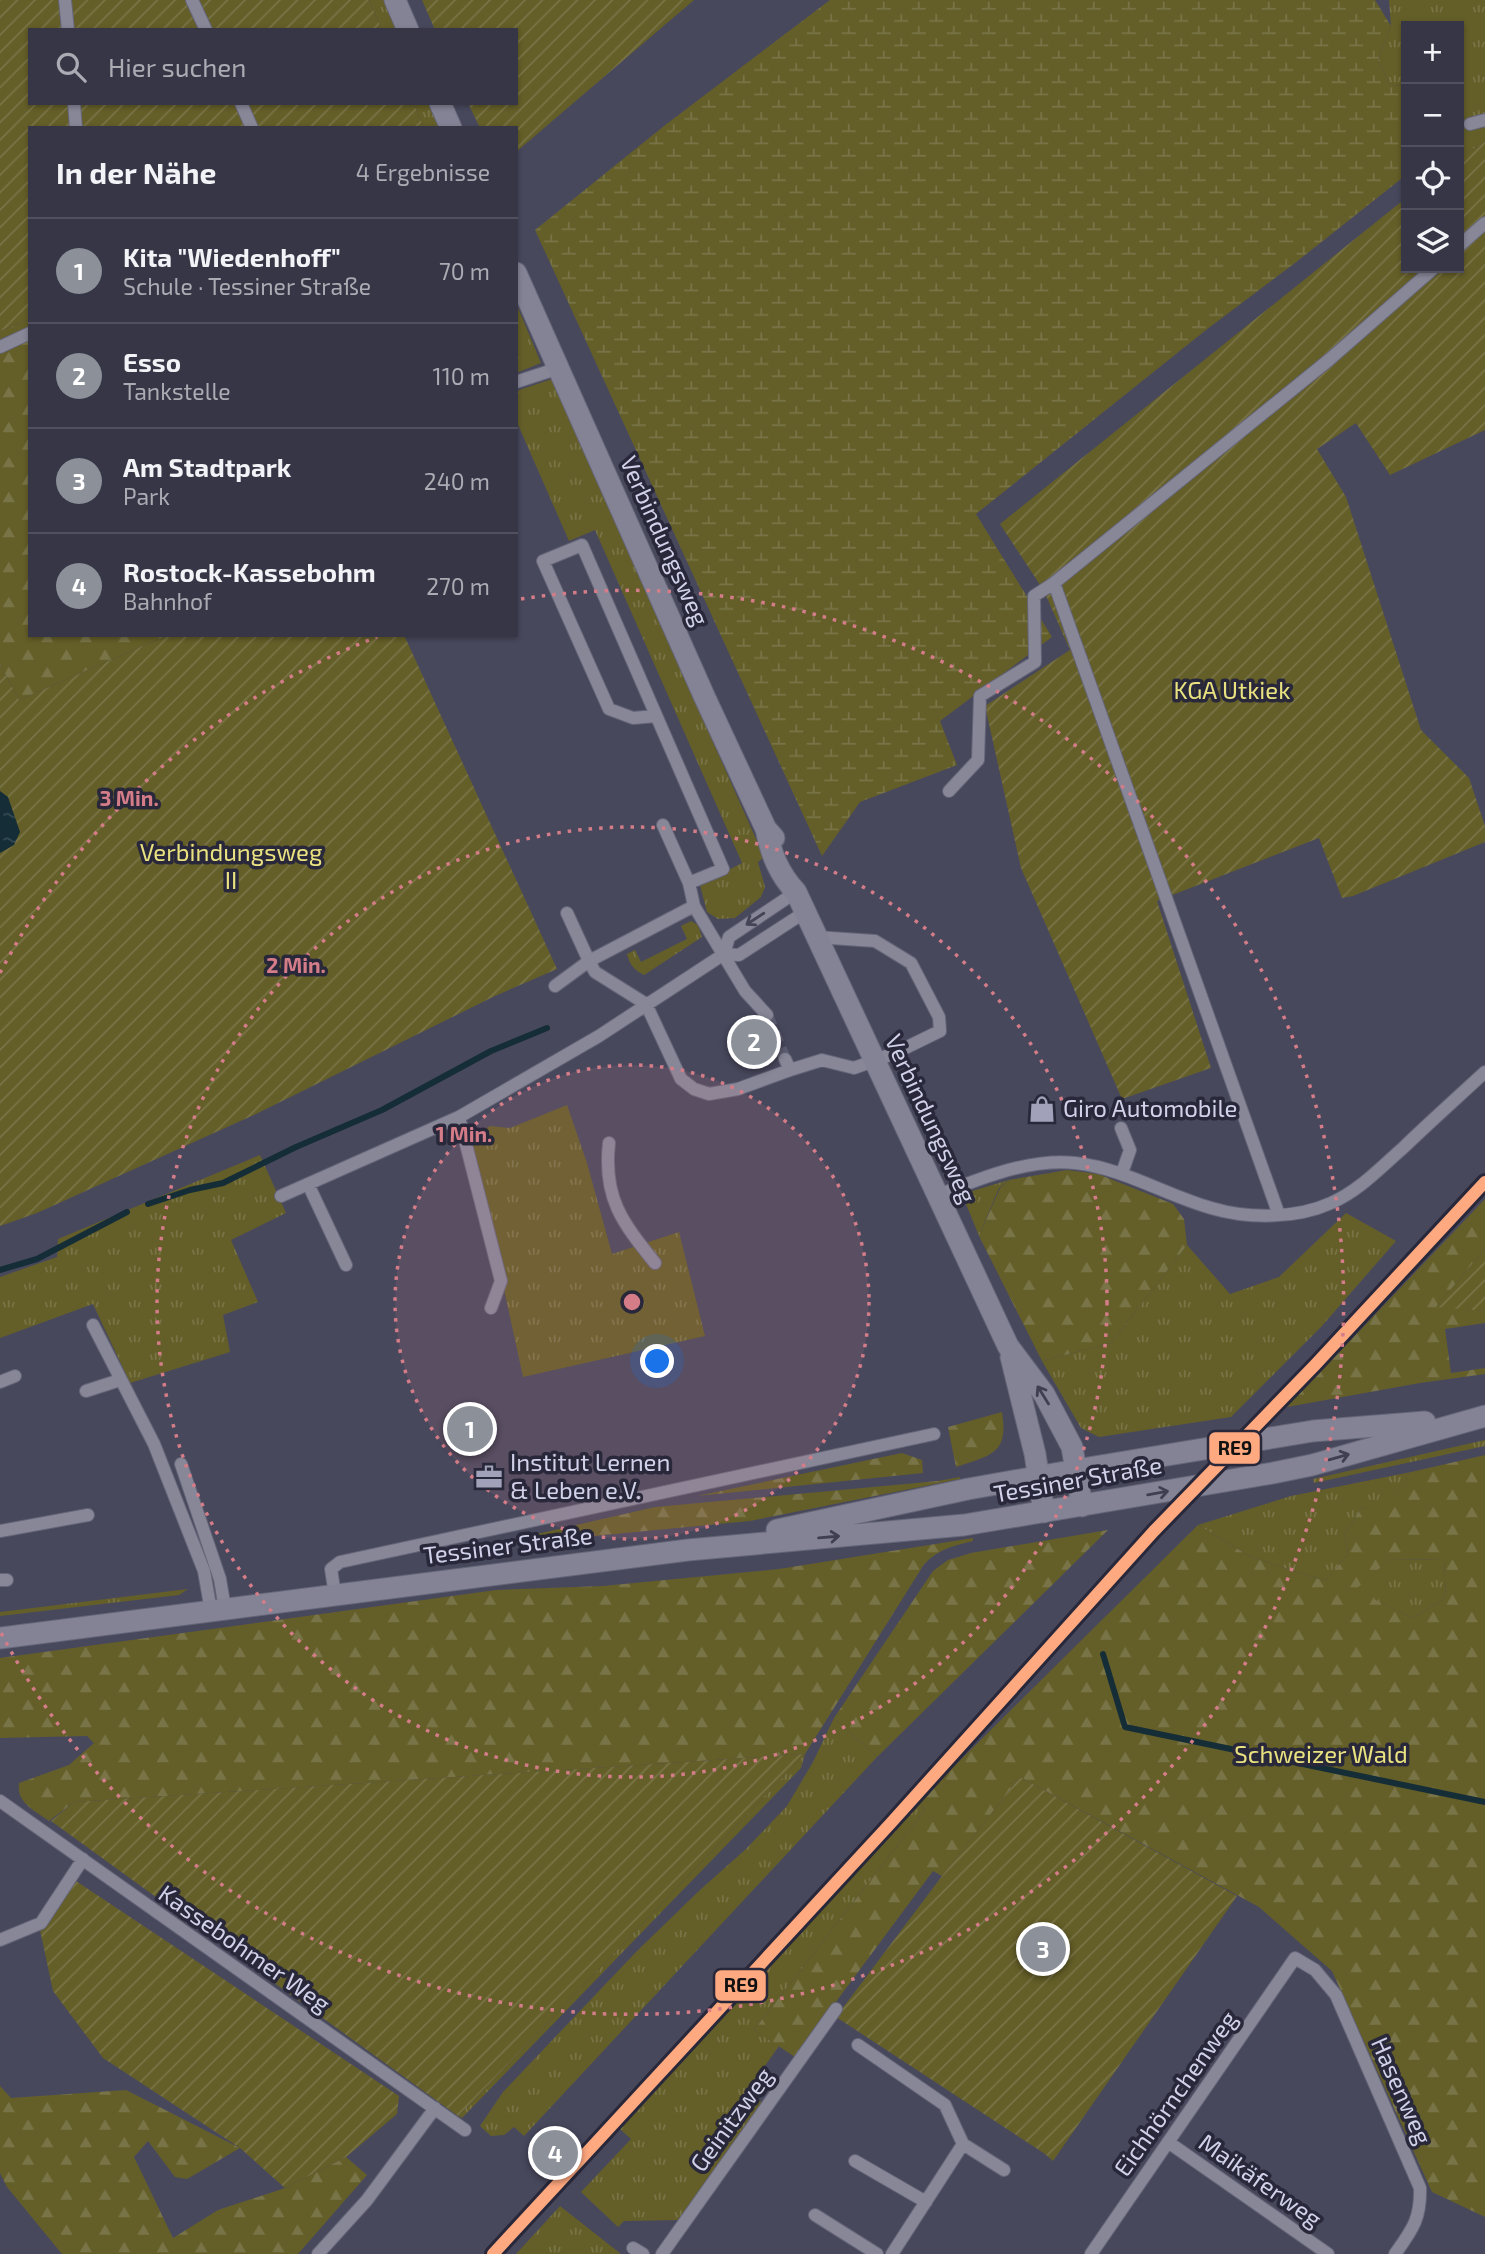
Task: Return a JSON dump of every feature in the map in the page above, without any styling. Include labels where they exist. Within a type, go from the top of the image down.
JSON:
[{"type":"main road","points":[[395,0],[407,28]]},
{"type":"main road","points":[[441,105],[450,126]]},
{"type":"main road","name":"Verbindungsweg","points":[[518,277],[766,829],[770,852],[784,880],[796,892],[816,937],[864,1065],[936,1196],[1008,1346],[1044,1394],[1072,1447],[1086,1505]]},
{"type":"main road","name":"Verbindungsweg","points":[[1008,1346],[1044,1512]]},
{"type":"main road","name":"Tessiner Straße","points":[[688,1550],[968,1489],[1076,1470],[1313,1431],[1477,1417]]},
{"type":"main road","name":"Tessiner Straße","points":[[0,1638],[688,1550],[964,1525],[1312,1465],[1477,1417]]},
{"type":"street","points":[[65,0],[68,28]]},
{"type":"street","points":[[192,0],[205,28]]},
{"type":"street","points":[[74,105],[76,126]]},
{"type":"street","points":[[242,105],[251,126]]},
{"type":"street","points":[[1470,124],[1485,120]]},
{"type":"street","points":[[1464,242],[1485,223]]},
{"type":"street","points":[[949,791],[978,760],[980,696],[1035,662],[1034,596],[1054,583],[1330,359],[1428,273]]},
{"type":"street","points":[[0,347],[28,334]]},
{"type":"street","points":[[518,382],[559,368]]},
{"type":"street","points":[[656,716],[633,718],[609,709],[543,561],[582,545],[723,869],[689,883]]},
{"type":"street","points":[[1054,583],[1279,1215]]},
{"type":"street","points":[[663,825],[689,883],[694,906],[746,991],[767,1015]]},
{"type":"street","points":[[724,954],[729,937],[796,892]]},
{"type":"street","points":[[555,986],[589,961],[694,906]]},
{"type":"street","points":[[281,1196],[459,1117],[620,1023],[724,954],[739,955],[805,912]]},
{"type":"street","points":[[567,913],[595,972],[646,1004],[681,1079],[694,1089],[709,1094],[738,1089],[788,1065],[822,1060],[864,1065],[940,1031],[939,1017],[911,963],[875,941],[816,937]]},
{"type":"street","points":[[936,1196],[995,1174],[1052,1162],[1076,1163],[1122,1174],[1211,1208],[1253,1215],[1279,1215],[1329,1204],[1357,1190],[1485,1072]]},
{"type":"street","points":[[459,1117],[501,1281],[491,1308]]},
{"type":"street","points":[[1121,1128],[1130,1150],[1122,1174]]},
{"type":"street","points":[[609,1143],[607,1167],[616,1208],[630,1233],[655,1263]]},
{"type":"street","points":[[308,1184],[346,1265]]},
{"type":"street","points":[[93,1325],[154,1444],[218,1610]]},
{"type":"street","points":[[0,1382],[15,1377]]},
{"type":"street","points":[[86,1391],[120,1380]]},
{"type":"street","name":"Tessiner Straße","points":[[335,1595],[331,1569],[340,1562],[934,1434]]},
{"type":"street","points":[[181,1464],[220,1579],[218,1610]]},
{"type":"street","points":[[0,1531],[88,1515]]},
{"type":"street","name":"Kassebohmer Weg","points":[[0,1801],[465,2130]]},
{"type":"street","points":[[0,1940],[41,1923],[83,1859]]},
{"type":"street","name":"Eichhörnchenweg","points":[[1091,2254],[1295,1958]]},
{"type":"street","name":"Hasenweg","points":[[1295,1958],[1315,1970],[1336,1995],[1420,2189],[1416,2223],[1395,2254]]},
{"type":"street","name":"Geinitzweg","points":[[662,2254],[836,2009]]},
{"type":"street","points":[[858,2045],[945,2105],[963,2144],[1004,2170]]},
{"type":"street","points":[[318,2254],[367,2200],[435,2108]]},
{"type":"street","name":"Maikäferweg","points":[[1168,2142],[1328,2254]]},
{"type":"street","points":[[892,2254],[963,2144]]},
{"type":"street","points":[[855,2161],[926,2202]]},
{"type":"street","points":[[815,2215],[877,2254]]},
{"type":"green space","points":[[0,0],[369,0],[381,28],[28,28],[28,105],[415,105],[423,126],[28,126],[28,320],[0,331]]},
{"type":"green space","points":[[369,0],[384,0],[397,28],[381,28]]},
{"type":"green space","points":[[422,0],[694,0],[518,150],[518,126],[479,126],[469,105],[518,105],[518,28],[434,28]]},
{"type":"green space","points":[[830,0],[1375,0],[1391,26],[1378,60],[1390,85],[1401,86],[1401,179],[1206,330],[976,514],[1052,637],[940,721],[957,765],[860,802],[822,856],[535,230],[664,126]]},
{"type":"green space","points":[[1389,0],[1485,0],[1485,142],[1464,154],[1464,21],[1401,21],[1401,86],[1390,85],[1378,60],[1391,26]]},
{"type":"green space","points":[[415,105],[432,105],[440,126],[423,126]]},
{"type":"green space","name":"KGA Utkiek","points":[[1485,142],[1485,430],[1390,475],[1356,423],[1317,449],[1346,497],[1421,730],[1469,778],[1485,826],[1485,842],[1353,896],[1342,898],[1319,838],[1157,901],[1211,1068],[1122,1099],[1021,868],[985,706],[1070,650],[1044,591],[1000,524],[1401,202],[1401,273],[1464,273],[1464,154]]},
{"type":"green space","points":[[518,308],[541,363],[518,372]]},
{"type":"green space","points":[[28,320],[28,331],[0,338],[0,331]]},
{"type":"green space","points":[[28,331],[28,637],[163,637],[19,700],[0,664],[0,338]]},
{"type":"green space","points":[[552,379],[764,857],[758,862],[765,887],[761,897],[735,918],[718,919],[707,912],[700,885],[742,863],[595,530],[569,541],[518,425],[518,390]]},
{"type":"green space","name":"Verbindungsweg II","points":[[163,637],[405,637],[557,969],[495,996],[258,1113],[37,1213],[0,1226],[0,664],[19,700]]},
{"type":"green space","points":[[691,921],[698,925],[702,937],[644,975],[633,967],[627,954],[635,950],[641,962],[687,939],[681,926]]},
{"type":"green space","points":[[567,1105],[587,1163],[612,1254],[679,1232],[705,1336],[523,1377],[471,1137],[490,1126],[510,1128]]},
{"type":"green space","points":[[260,1155],[286,1213],[231,1240],[258,1302],[223,1315],[230,1352],[130,1383],[93,1304],[0,1338],[0,1277],[57,1257],[58,1239]]},
{"type":"green space","points":[[1067,1170],[1098,1174],[1173,1204],[1184,1219],[1187,1245],[1111,1343],[1042,1361],[979,1236],[1000,1188],[1009,1180]]},
{"type":"green space","points":[[1009,1180],[999,1188],[979,1236],[962,1194]]},
{"type":"green space","points":[[1485,1199],[1485,1249],[1437,1306],[1485,1311],[1485,1323],[1445,1329],[1451,1373],[1485,1368],[1485,1374],[1287,1407]]},
{"type":"green space","points":[[1346,1213],[1396,1241],[1322,1326],[1231,1417],[1099,1437],[1081,1428],[1042,1361],[1111,1343],[1187,1245],[1230,1294],[1279,1277]]},
{"type":"green space","points":[[1485,1249],[1485,1311],[1436,1307]]},
{"type":"green space","points":[[1002,1412],[1003,1437],[995,1451],[956,1467],[948,1427]]},
{"type":"green space","points":[[1485,1440],[1485,1446],[1314,1483],[1313,1479]]},
{"type":"green space","points":[[902,1453],[922,1460],[923,1473],[697,1496]]},
{"type":"green space","name":"Schweizer Wald","points":[[1485,1455],[1485,2217],[1432,2192],[1332,1971],[1259,1907],[1020,1777],[942,1876],[933,1871],[795,2057],[754,2030],[925,1810],[919,1801],[1198,1525],[1251,1557],[1325,1581],[1348,1554],[1345,1534],[1362,1507],[1378,1514],[1411,1472]],"holes":[[[1390,1559],[1444,1560],[1446,1597],[1413,1618],[1355,1590]]]},
{"type":"green space","points":[[1411,1472],[1378,1515],[1362,1507],[1345,1534],[1348,1554],[1325,1581],[1251,1557],[1198,1525],[1291,1496]]},
{"type":"green space","points":[[960,1477],[750,1521],[480,1547],[655,1507]]},
{"type":"green space","points":[[1108,1530],[877,1757],[834,1718],[933,1571],[948,1560],[971,1553]]},
{"type":"green space","points":[[973,1538],[973,1541],[940,1552],[923,1566],[805,1754],[74,1802],[49,1821],[23,1801],[19,1783],[69,1765],[94,1743],[87,1736],[0,1738],[0,1658],[496,1590],[603,1586],[779,1569]]},
{"type":"green space","points":[[1390,1559],[1444,1560],[1446,1597],[1413,1618],[1354,1590]]},
{"type":"green space","points":[[188,1589],[179,1595],[0,1616],[0,1612]]},
{"type":"green space","points":[[834,1718],[877,1757],[524,2136],[514,2127],[504,2135],[491,2136],[480,2126],[503,2092],[637,1951],[746,1849],[787,1806],[813,1762]]},
{"type":"green space","points":[[805,1754],[801,1768],[462,2118],[458,2116]]},
{"type":"green space","points":[[805,1754],[458,2116],[51,1821],[74,1802]]},
{"type":"green space","points":[[1020,1777],[1237,1896],[1053,2161],[836,2017]]},
{"type":"green space","points":[[919,1801],[925,1810],[754,2030],[779,2046],[747,2091],[764,2104],[681,2220],[624,2221],[618,2227],[581,2192],[631,2139],[620,2129]]},
{"type":"green space","points":[[73,1879],[399,2096],[397,2114],[346,2157],[285,2188],[240,2148],[103,2058],[53,1991],[40,1930]]},
{"type":"green space","points":[[0,2086],[11,2098],[126,2090],[240,2148],[187,2179],[175,2177],[148,2141],[134,2157],[173,2238],[218,2210],[285,2188],[346,2157],[367,2175],[298,2254],[62,2254],[7,2187],[0,2173]]},
{"type":"green space","points":[[560,2206],[621,2254],[516,2254]]},
{"type":"water","points":[[0,791],[8,797],[20,832],[14,845],[0,853]]},
{"type":"waterway","points":[[148,1204],[190,1190],[223,1183],[296,1147],[382,1110],[491,1051],[547,1028]]},
{"type":"waterway","points":[[0,1270],[37,1259],[127,1212]]},
{"type":"waterway","points":[[1103,1654],[1125,1727],[1485,1802]]},
{"type":"tunnel","points":[[767,1015],[785,1059]]},
{"type":"transit line","name":"RE9","points":[[493,2254],[890,1824],[1154,1531],[1315,1365],[1485,1182]]},
{"type":"place","name":"Esso","points":[[754,1042]]},
{"type":"place","name":"Giro Automobile","points":[[1042,1109]]},
{"type":"place","name":"Kita \"Wiedenhoff\"","points":[[470,1429]]},
{"type":"place","name":"Institut Lernen & Leben e.V.","points":[[489,1477]]},
{"type":"place","name":"Am Stadtpark","points":[[1043,1949]]},
{"type":"place","name":"Rostock-Kassebohm","points":[[555,2153]]}]
